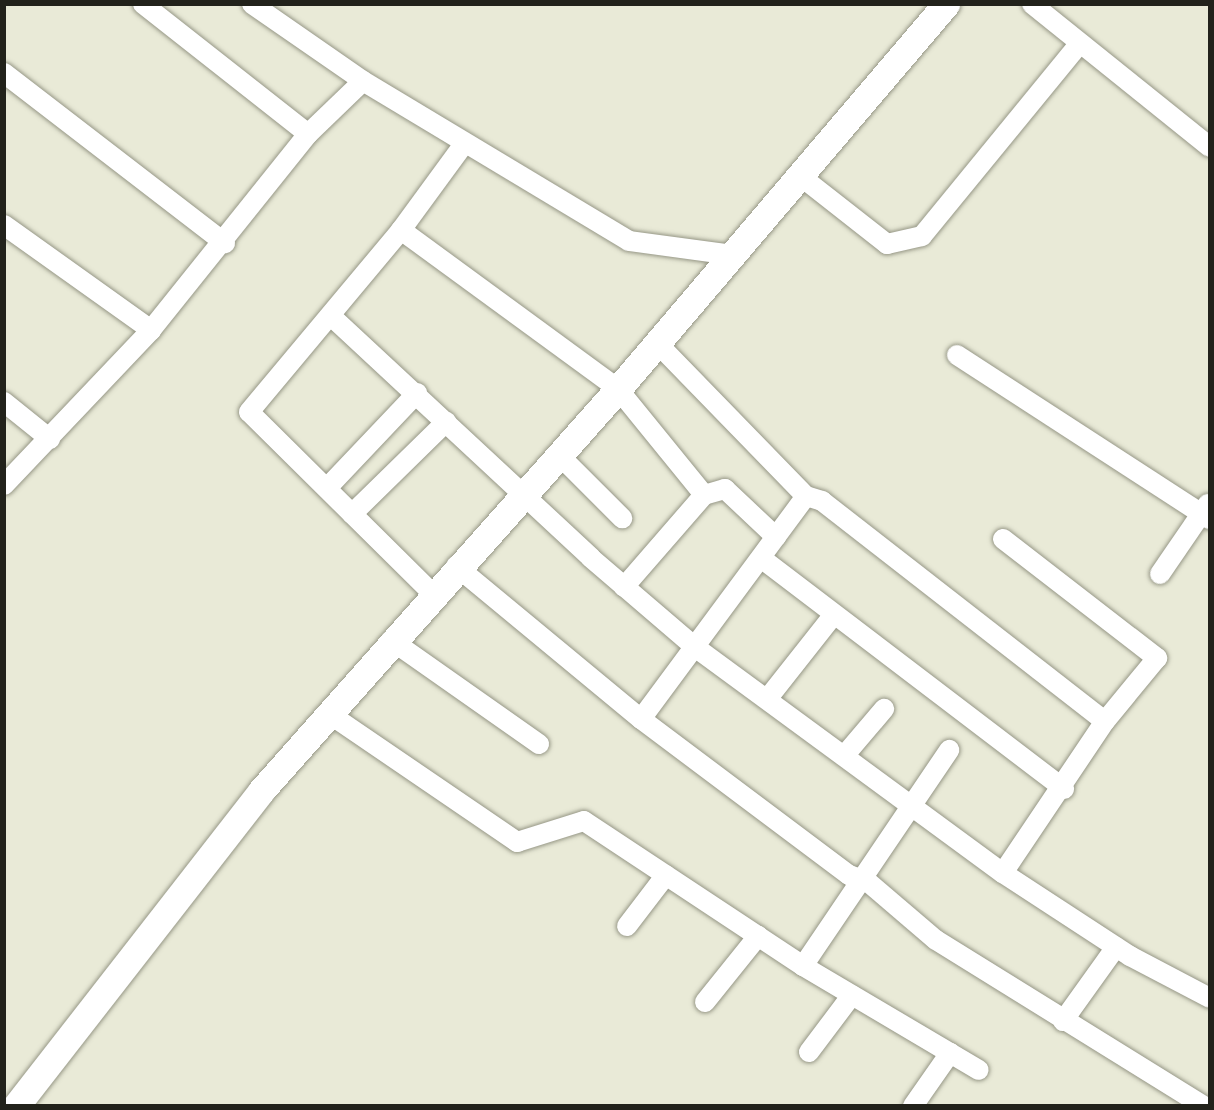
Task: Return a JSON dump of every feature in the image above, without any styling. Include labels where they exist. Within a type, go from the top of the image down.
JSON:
[{"type":"street","points":[[143,4],[308,134]]},
{"type":"street","points":[[252,4],[363,81],[464,144],[629,241],[732,255]]},
{"type":"street","points":[[16,1106],[328,713],[456,566],[618,389],[946,4]]},
{"type":"street","points":[[1032,4],[1209,147]]},
{"type":"street","points":[[799,175],[886,244],[922,236],[1080,43]]},
{"type":"street","points":[[4,73],[225,243]]},
{"type":"street","points":[[4,485],[151,330],[225,243],[308,134],[363,81]]},
{"type":"street","points":[[432,593],[249,412],[401,230],[464,144]]},
{"type":"street","points":[[4,225],[151,330]]},
{"type":"street","points":[[401,230],[618,389],[704,495]]},
{"type":"street","points":[[331,316],[417,393],[521,494],[624,587],[695,646],[768,698],[910,807],[1003,873],[1116,947],[1209,999]]},
{"type":"street","points":[[657,343],[806,496],[822,501],[1105,721]]},
{"type":"street","points":[[957,355],[1207,512],[1160,574]]},
{"type":"street","points":[[327,488],[417,393]]},
{"type":"street","points":[[4,402],[50,439]]},
{"type":"street","points":[[352,514],[446,422]]},
{"type":"street","points":[[558,454],[622,518]]},
{"type":"street","points":[[624,587],[704,495],[725,489],[776,537]]},
{"type":"street","points":[[641,719],[806,496]]},
{"type":"street","points":[[1003,539],[1157,658],[1105,721],[1064,789],[1003,873]]},
{"type":"street","points":[[761,558],[832,617],[1064,789]]},
{"type":"street","points":[[456,566],[641,719],[861,880],[936,940],[1204,1106]]},
{"type":"street","points":[[768,698],[832,617]]},
{"type":"street","points":[[391,640],[539,744]]},
{"type":"street","points":[[844,756],[884,709]]},
{"type":"street","points":[[328,713],[516,842],[584,821],[803,966],[979,1070]]},
{"type":"street","points":[[803,966],[949,750]]},
{"type":"street","points":[[627,927],[666,875]]},
{"type":"street","points":[[705,1002],[758,936]]},
{"type":"street","points":[[1064,1021],[1116,947]]},
{"type":"street","points":[[809,1052],[852,995]]},
{"type":"street","points":[[913,1106],[950,1053]]}]
